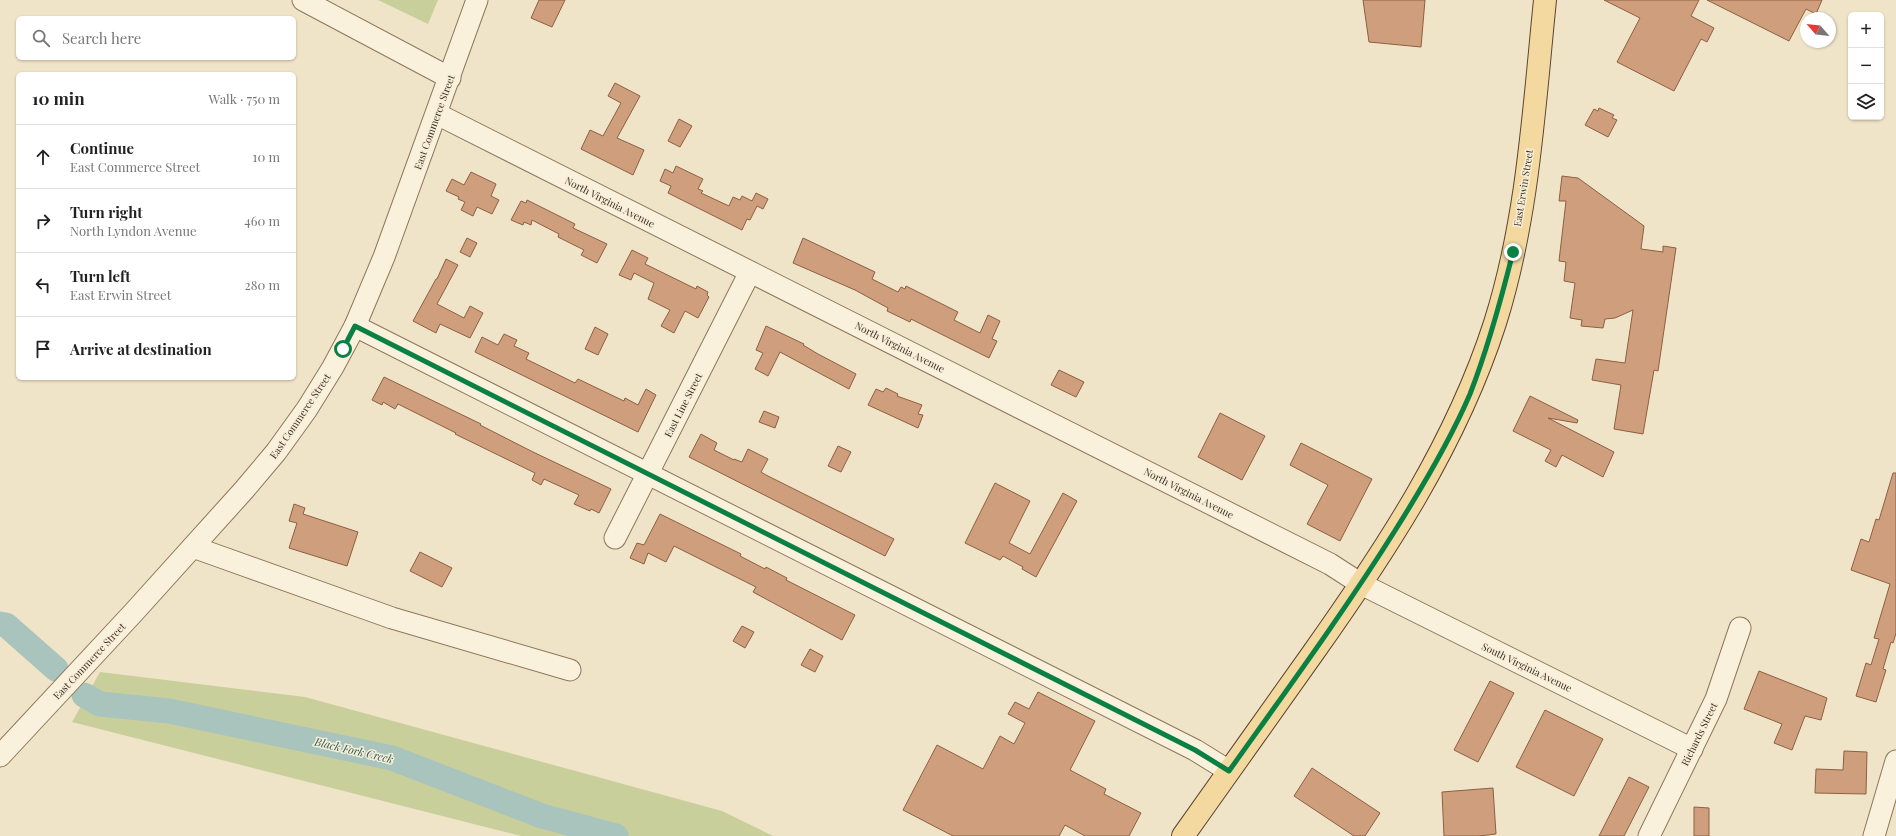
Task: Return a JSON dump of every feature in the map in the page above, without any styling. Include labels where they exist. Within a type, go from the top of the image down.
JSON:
[{"type":"main road","name":"East Erwin Street","points":[[1183,836],[1361,584],[1410,506],[1454,428],[1469,394],[1495,321],[1513,252],[1525,182],[1544,0]]},
{"type":"street","points":[[303,0],[450,78]]},
{"type":"street","name":"East Commerce Street","points":[[0,756],[193,547],[276,452],[307,409],[333,367],[355,326],[384,257],[477,0]]},
{"type":"street","name":"North Virginia Avenue","points":[[437,114],[1323,560],[1361,584]]},
{"type":"street","name":"East Line Street","points":[[615,538],[750,272]]},
{"type":"street","points":[[355,326],[1195,750],[1229,771]]},
{"type":"street","points":[[193,547],[392,618],[570,670]]},
{"type":"street","name":"South Virginia Avenue","points":[[1361,584],[1692,749]]},
{"type":"street","name":"Richards Street","points":[[1649,836],[1716,699],[1740,628]]},
{"type":"street","points":[[1874,836],[1896,762]]},
{"type":"green space","points":[[378,0],[438,0],[428,24]]},
{"type":"green space","points":[[100,672],[305,697],[722,811],[773,836],[521,836],[72,722]]},
{"type":"building","points":[[539,0],[565,0],[552,27],[531,18]]},
{"type":"building","points":[[1363,0],[1425,0],[1421,47],[1369,42]]},
{"type":"building","points":[[1604,0],[1699,0],[1691,16],[1714,28],[1707,42],[1701,39],[1674,91],[1617,62],[1640,18]]},
{"type":"building","points":[[1707,0],[1822,0],[1817,12],[1812,12],[1806,9],[1804,12],[1800,12],[1800,20],[1789,41]]},
{"type":"building","points":[[615,83],[640,96],[617,138],[644,150],[633,175],[581,149],[590,130],[603,136],[621,103],[608,96]]},
{"type":"building","points":[[1599,108],[1614,115],[1612,118],[1617,120],[1608,137],[1585,125],[1594,109],[1598,111]]},
{"type":"building","points":[[679,119],[692,126],[680,147],[668,141]]},
{"type":"building","points":[[676,166],[703,179],[698,189],[703,191],[701,193],[729,206],[733,197],[740,200],[742,196],[752,201],[756,193],[768,199],[763,209],[757,206],[750,220],[747,219],[742,230],[668,193],[671,186],[660,181],[665,169],[673,173]]},
{"type":"building","points":[[471,172],[496,184],[491,196],[499,200],[492,214],[477,207],[473,216],[461,210],[465,202],[458,199],[459,197],[446,191],[452,179],[464,185]]},
{"type":"building","points":[[1562,176],[1578,178],[1644,226],[1641,249],[1663,252],[1663,246],[1676,248],[1658,371],[1654,370],[1643,434],[1614,429],[1621,385],[1592,380],[1596,359],[1625,363],[1633,310],[1615,318],[1605,319],[1603,328],[1581,326],[1582,320],[1570,318],[1575,283],[1564,281],[1566,262],[1559,261],[1566,201],[1559,201]]},
{"type":"building","points":[[527,200],[575,224],[573,228],[607,244],[597,263],[581,255],[584,250],[558,237],[559,234],[532,220],[531,225],[524,222],[523,225],[511,220],[521,201],[526,203]]},
{"type":"building","points":[[467,238],[477,243],[470,257],[460,252]]},
{"type":"building","points":[[803,238],[875,272],[872,279],[898,292],[901,287],[905,289],[906,286],[958,312],[954,320],[980,333],[988,315],[1000,321],[992,339],[997,341],[989,358],[911,319],[910,322],[887,311],[888,308],[855,290],[793,263]]},
{"type":"building","points":[[632,250],[648,258],[645,264],[696,289],[697,286],[708,292],[707,295],[709,297],[698,318],[685,311],[674,333],[661,326],[670,310],[648,299],[654,283],[634,273],[631,280],[619,275]]},
{"type":"building","points":[[446,259],[458,265],[437,304],[464,318],[470,306],[483,313],[470,338],[440,324],[436,333],[413,321],[437,279]]},
{"type":"building","points":[[766,326],[804,344],[803,345],[818,354],[856,374],[849,389],[780,352],[768,376],[755,369],[763,353],[756,350]]},
{"type":"building","points":[[595,327],[608,334],[598,355],[585,349]]},
{"type":"building","points":[[504,334],[517,340],[514,346],[529,353],[526,359],[575,383],[578,379],[624,401],[625,398],[638,405],[646,389],[656,395],[638,432],[475,352],[482,337],[498,345]]},
{"type":"building","points":[[1059,370],[1084,382],[1076,397],[1051,385]]},
{"type":"building","points":[[384,377],[481,424],[480,425],[533,452],[611,489],[599,513],[574,504],[579,495],[544,479],[541,485],[532,480],[535,473],[398,404],[395,409],[383,402],[382,405],[372,400]]},
{"type":"building","points":[[886,388],[898,394],[897,396],[922,405],[918,414],[923,415],[918,428],[868,405],[876,389],[883,392]]},
{"type":"building","points":[[1530,396],[1578,420],[1577,423],[1548,418],[1614,452],[1603,477],[1562,455],[1556,467],[1545,461],[1551,450],[1513,431]]},
{"type":"building","points":[[764,411],[779,417],[775,428],[759,422]]},
{"type":"building","points":[[1220,413],[1265,436],[1242,480],[1198,457]]},
{"type":"building","points":[[701,434],[717,443],[714,450],[734,460],[742,462],[748,449],[768,459],[761,472],[894,539],[885,556],[689,457]]},
{"type":"building","points":[[1301,443],[1372,479],[1340,541],[1307,524],[1328,485],[1290,465]]},
{"type":"building","points":[[838,446],[851,452],[841,472],[828,466]]},
{"type":"building","points":[[1893,473],[1896,473],[1896,633],[1893,643],[1891,642],[1883,669],[1886,670],[1876,702],[1856,696],[1866,663],[1871,665],[1879,639],[1874,638],[1890,584],[1851,570],[1861,539],[1869,542],[1876,519],[1879,520]]},
{"type":"building","points":[[995,483],[1030,501],[1009,543],[1030,554],[1063,493],[1077,501],[1036,577],[1022,569],[1023,567],[1003,556],[1000,560],[965,543]]},
{"type":"building","points":[[294,504],[305,508],[303,514],[358,532],[347,566],[289,548],[297,523],[289,521]]},
{"type":"building","points":[[660,514],[741,554],[740,556],[765,569],[766,567],[787,578],[786,580],[855,615],[842,640],[753,592],[756,587],[674,546],[666,562],[648,553],[644,564],[630,558],[637,543],[644,545]]},
{"type":"building","points":[[420,552],[452,568],[442,587],[410,571]]},
{"type":"building","points":[[742,626],[754,632],[745,648],[733,641]]},
{"type":"building","points":[[810,649],[823,656],[815,672],[801,665]]},
{"type":"building","points":[[1759,671],[1827,698],[1821,720],[1805,716],[1792,750],[1774,743],[1782,724],[1744,709]]},
{"type":"building","points":[[1490,681],[1514,693],[1478,762],[1454,750]]},
{"type":"building","points":[[1038,692],[1095,721],[1070,770],[1106,789],[1104,794],[1141,813],[1129,836],[1085,836],[1065,825],[1059,836],[953,836],[903,810],[937,745],[983,769],[1000,736],[1014,744],[1025,723],[1008,714],[1015,702],[1029,709]]},
{"type":"building","points":[[1545,710],[1603,739],[1574,796],[1516,767]]},
{"type":"building","points":[[1844,751],[1867,752],[1866,794],[1815,793],[1816,769],[1843,770]]},
{"type":"building","points":[[1312,768],[1380,813],[1365,836],[1354,836],[1294,796]]},
{"type":"building","points":[[1629,777],[1649,787],[1624,836],[1599,836]]},
{"type":"building","points":[[1493,788],[1496,834],[1479,836],[1444,836],[1442,792]]},
{"type":"building","points":[[1694,807],[1709,808],[1709,836],[1694,836]]},
{"type":"waterway","name":"Black Fork Creek","points":[[0,624],[6,625],[56,669]]},
{"type":"waterway","name":"Black Fork Creek","points":[[84,695],[100,704],[169,711],[392,758],[542,816],[616,836]]},
{"type":"route","points":[[343,349],[355,326],[1195,750],[1229,771],[1361,584],[1435,464],[1454,428],[1482,359],[1495,321],[1513,252]]}]
